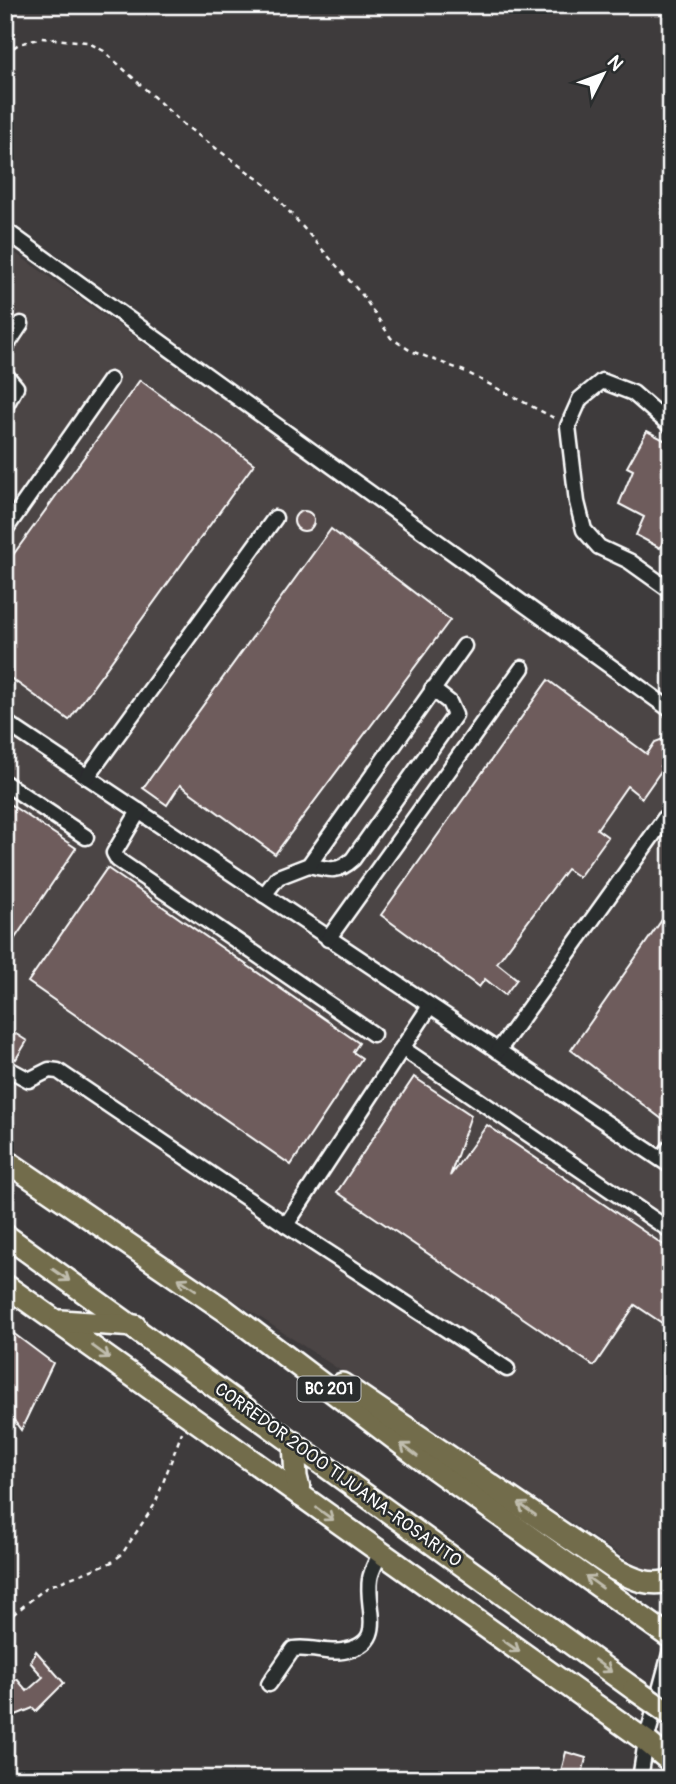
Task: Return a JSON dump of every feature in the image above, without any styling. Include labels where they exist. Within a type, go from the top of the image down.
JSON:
[{"type":"highway","name":"BC 201","points":[[5,1160],[226,1311],[425,1462],[671,1638]]},
{"type":"highway","name":"CORREDOR 2000 TIJUANA-ROSARITO","points":[[5,1235],[135,1326],[671,1715]]},
{"type":"highway","points":[[5,1285],[646,1741],[671,1762]]},
{"type":"highway","points":[[226,1311],[397,1419],[616,1570],[635,1580],[655,1585],[671,1581]]},
{"type":"highway","points":[[56,1320],[110,1327],[135,1326]]},
{"type":"highway","points":[[294,1443],[296,1477],[301,1496]]},
{"type":"street","points":[[5,230],[671,709]]},
{"type":"street","points":[[5,348],[21,324]]},
{"type":"street","points":[[5,374],[16,387],[5,407]]},
{"type":"street","points":[[5,530],[110,380]]},
{"type":"street","points":[[671,426],[633,393],[601,381],[580,399],[568,426],[577,502],[584,530],[600,547],[629,561],[671,592]]},
{"type":"street","points":[[88,777],[275,517]]},
{"type":"street","points":[[264,895],[278,877],[309,865],[464,646]]},
{"type":"street","points":[[328,939],[522,668]]},
{"type":"street","points":[[309,865],[332,871],[342,869],[431,750],[455,715],[449,702],[432,689]]},
{"type":"street","points":[[5,722],[666,1163],[671,1146]]},
{"type":"street","points":[[5,783],[86,838]]},
{"type":"street","points":[[139,811],[115,846],[114,853],[118,860],[373,1034]]},
{"type":"street","points":[[498,1051],[665,818]]},
{"type":"street","points":[[286,1225],[429,1006]]},
{"type":"street","points":[[402,1048],[671,1231]]},
{"type":"street","points":[[5,1067],[29,1080],[49,1070],[58,1071],[286,1225],[507,1369]]},
{"type":"street","points":[[269,1684],[293,1649],[306,1647],[338,1652],[354,1649],[369,1637],[374,1619],[370,1579],[380,1553]]},
{"type":"street","points":[[640,1779],[646,1741],[671,1650]]},
{"type":"path","points":[[5,53],[19,44],[42,37],[87,43],[104,51],[183,124],[266,185],[363,296],[391,338],[411,351],[464,371],[568,426]]},
{"type":"path","points":[[5,1621],[47,1587],[112,1562],[122,1554],[155,1504],[187,1415]]},
{"type":"path","points":[[5,1773],[15,1779]]},
{"type":"shaded area","points":[[5,246],[671,711],[671,1564],[646,1572],[5,1149]]},
{"type":"building","points":[[140,380],[254,464],[69,720],[5,674],[5,566]]},
{"type":"building","points":[[647,431],[670,443],[671,525],[660,548],[636,535],[644,517],[619,504],[633,470],[627,467]]},
{"type":"building","points":[[304,511],[311,514],[314,521],[311,528],[304,531],[297,528],[294,521],[297,514]]},
{"type":"building","points":[[331,529],[450,620],[275,854],[180,785],[167,805],[143,788]]},
{"type":"building","points":[[548,680],[647,754],[655,742],[663,739],[671,744],[671,754],[660,766],[663,768],[642,798],[627,786],[597,829],[608,837],[579,877],[567,869],[497,963],[517,979],[505,995],[485,979],[479,987],[381,915]]},
{"type":"building","points":[[5,801],[76,848],[5,953]]},
{"type":"building","points":[[107,868],[359,1043],[353,1052],[362,1058],[291,1165],[28,982]]},
{"type":"building","points":[[671,907],[671,1126],[571,1050]]},
{"type":"building","points":[[5,1027],[27,1041],[16,1059],[5,1052]]},
{"type":"building","points":[[414,1077],[471,1115],[450,1176],[487,1125],[671,1250],[671,1329],[635,1305],[594,1366],[337,1192]]},
{"type":"building","points":[[5,1327],[53,1363],[21,1430],[5,1408]]},
{"type":"building","points":[[36,1651],[64,1683],[36,1711],[33,1708],[11,1717],[5,1707],[5,1688],[17,1679],[27,1691],[43,1677],[30,1662]]},
{"type":"building","points":[[566,1752],[586,1758],[581,1779],[559,1779]]}]
